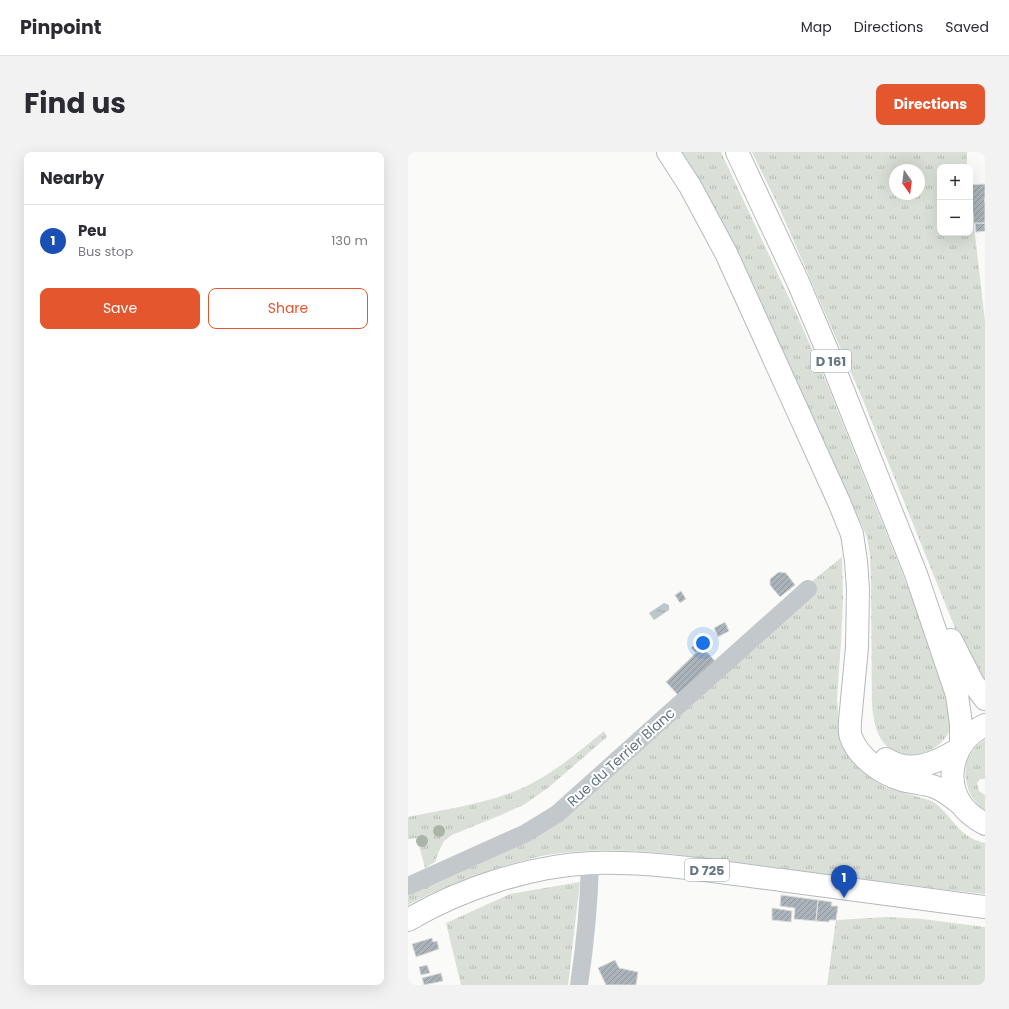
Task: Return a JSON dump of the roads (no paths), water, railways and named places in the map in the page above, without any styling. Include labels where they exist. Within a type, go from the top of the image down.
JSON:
[{"type":"main road","points":[[668,152],[690,186],[726,253],[846,518],[854,548],[858,589],[857,647],[850,721],[850,733],[855,746],[863,757],[889,775],[901,780],[934,786],[951,796],[975,819],[985,824]]},
{"type":"main road","name":"D 161","points":[[737,152],[773,227],[827,350],[916,574],[957,695],[961,724],[960,747]]},
{"type":"main road","name":"D 161","points":[[916,574],[973,683],[985,699]]},
{"type":"main road","points":[[854,689],[864,737],[870,746],[894,764],[903,766],[919,766],[942,759],[960,747],[974,731],[985,725]]},
{"type":"main road","points":[[960,747],[952,773],[953,783],[961,804]]},
{"type":"main road","name":"D 725","points":[[408,920],[455,897],[504,879],[554,868],[590,863],[626,863],[697,869],[985,907]]},
{"type":"street","name":"Rue du Terrier Blanc","points":[[408,886],[526,833],[557,814],[808,589]]},
{"type":"street","points":[[579,985],[587,918],[590,863]]},
{"type":"water","points":[[664,603],[669,605],[669,610],[654,620],[649,613]]},
{"type":"place","name":"Peu","points":[[844,898]]}]
